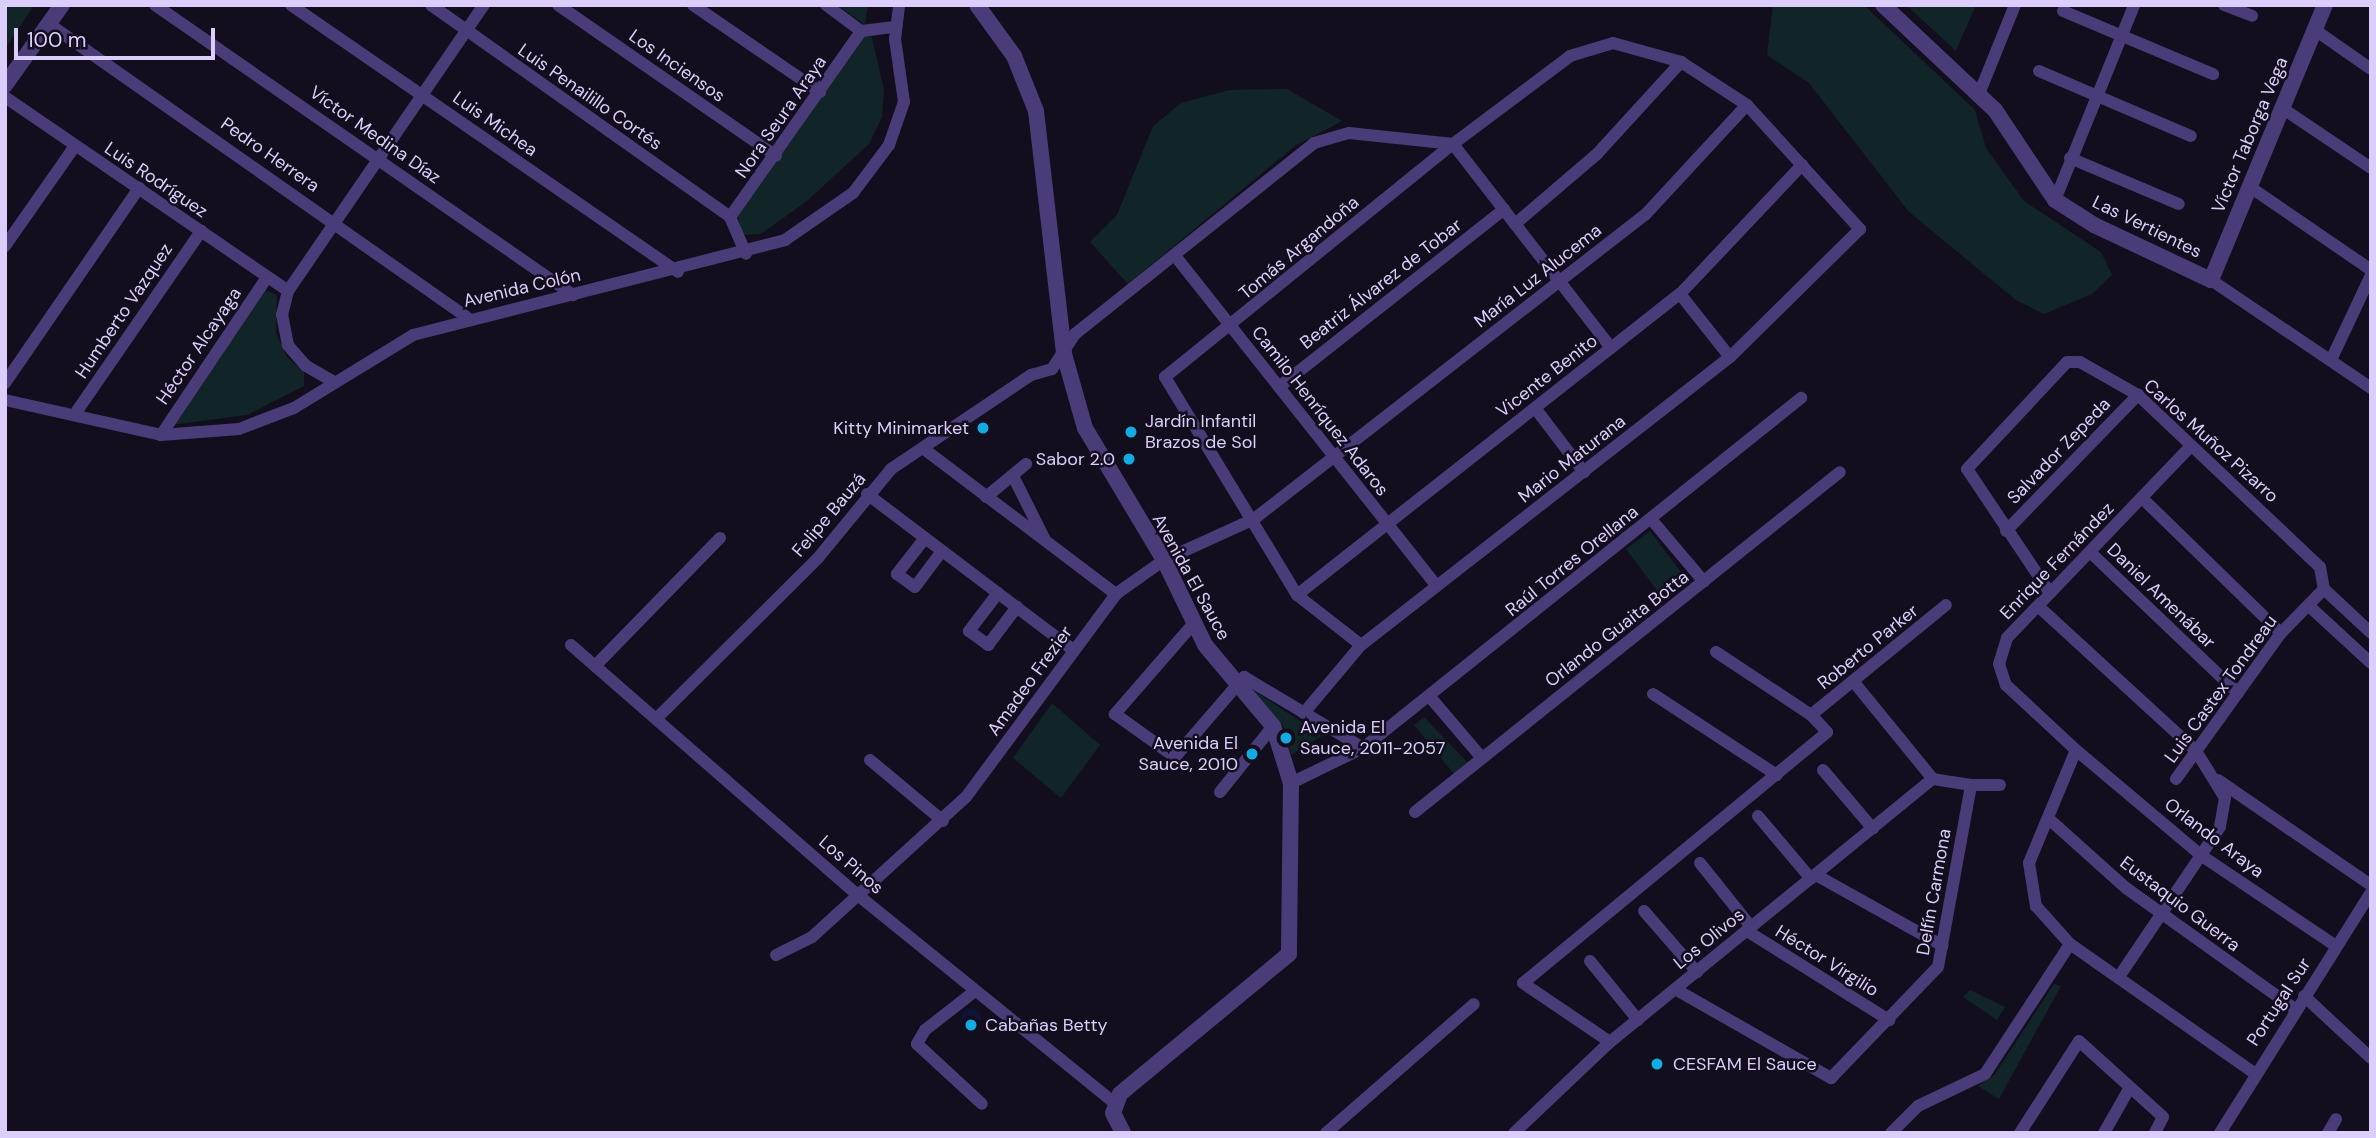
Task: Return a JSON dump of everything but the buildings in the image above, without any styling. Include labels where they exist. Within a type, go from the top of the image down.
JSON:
[{"type":"street","name":"Víctor Medina Díaz","points":[[155,5],[573,295]]},
{"type":"street","name":"Luis Michea","points":[[291,5],[678,272]]},
{"type":"street","name":"Luis Penailillo Cortés","points":[[431,5],[730,217]]},
{"type":"street","points":[[334,382],[306,366],[288,345],[282,315],[288,291],[484,5]]},
{"type":"street","name":"Los Inciensos","points":[[558,5],[776,156]]},
{"type":"street","points":[[693,5],[820,92]]},
{"type":"street","points":[[826,5],[861,31],[895,27]]},
{"type":"street","name":"Avenida Colón","points":[[5,400],[77,411],[161,435],[257,424],[334,382],[391,344],[468,318],[678,272],[746,254],[824,217],[877,165],[904,102],[895,27],[900,5]]},
{"type":"street","name":"Avenida El Sauce","points":[[977,5],[1014,56],[1036,111],[1064,354],[1093,446],[1164,560],[1194,623],[1273,726],[1291,783],[1289,954],[1115,1103]]},
{"type":"street","name":"Las Vertientes","points":[[1883,5],[1979,94],[2055,200],[2094,225],[2211,280],[2371,388]]},
{"type":"street","points":[[1979,94],[2015,5]]},
{"type":"street","points":[[2055,200],[2134,5]]},
{"type":"street","points":[[2224,5],[2252,16]]},
{"type":"street","name":"Víctor Taborga Vega","points":[[2211,280],[2325,5]]},
{"type":"street","points":[[5,85],[49,24],[58,7]]},
{"type":"street","points":[[2063,11],[2213,74]]},
{"type":"street","name":"Pedro Herrera","points":[[49,24],[336,221],[468,318]]},
{"type":"street","points":[[2315,30],[2371,69]]},
{"type":"street","name":"Nora Seura Araya","points":[[730,217],[776,156],[861,31]]},
{"type":"street","name":"Tomás Argandoña","points":[[1254,519],[1165,377],[1231,327],[1453,144],[1553,66],[1591,47],[1634,45],[1681,62],[1747,105],[1860,229]]},
{"type":"street","points":[[1515,224],[1597,154],[1681,62]]},
{"type":"street","points":[[2039,71],[2190,136]]},
{"type":"street","name":"Luis Rodríguez","points":[[5,97],[288,291]]},
{"type":"street","name":"María Luz Alucema","points":[[1333,456],[1645,215],[1747,105]]},
{"type":"street","points":[[2282,108],[2371,168]]},
{"type":"street","name":"Felipe Bauzá","points":[[656,719],[818,558],[867,494],[924,449],[1031,376],[1052,369],[1075,334],[1176,257],[1306,149],[1349,133],[1453,144]]},
{"type":"street","points":[[1453,144],[1611,348]]},
{"type":"street","points":[[5,246],[75,146]]},
{"type":"street","points":[[2070,158],[2179,204]]},
{"type":"street","name":"Vicente Benito","points":[[1297,595],[1680,294],[1802,165]]},
{"type":"street","points":[[2250,187],[2371,273],[2331,360]]},
{"type":"street","points":[[5,383],[139,188]]},
{"type":"street","name":"Beatriz Álvarez de Tobar","points":[[1279,387],[1504,209]]},
{"type":"street","points":[[730,217],[746,254]]},
{"type":"street","name":"Mario Maturana","points":[[1304,713],[1361,645],[1730,357],[1860,229]]},
{"type":"street","name":"Humberto Vazquez","points":[[77,411],[201,231]]},
{"type":"street","name":"Camilo Henríquez Adaros","points":[[1176,257],[1437,586]]},
{"type":"street","name":"Héctor Alcayaga","points":[[161,435],[267,277]]},
{"type":"street","points":[[1680,294],[1730,357]]},
{"type":"street","name":"Carlos Muñoz Pizarro","points":[[2050,593],[1967,469],[2067,362],[2080,362],[2138,395],[2320,567],[2324,589],[2371,633]]},
{"type":"street","name":"Salvador Zepeda","points":[[2006,531],[2138,395]]},
{"type":"street","name":"Raúl Torres Orellana","points":[[1291,783],[1363,748],[1801,398]]},
{"type":"street","points":[[1535,408],[1584,471]]},
{"type":"street","name":"Enrique Fernández","points":[[2076,750],[2006,685],[2000,672],[2004,644],[2191,446]]},
{"type":"street","points":[[924,449],[1116,594]]},
{"type":"street","name":"Amadeo Frezier","points":[[776,955],[812,937],[943,821],[1116,594],[1164,560],[1254,519],[1333,456]]},
{"type":"street","points":[[986,497],[1014,478],[1027,464]]},
{"type":"street","name":"Orlando Guaita Botta","points":[[1415,812],[1840,472]]},
{"type":"street","points":[[1014,478],[1047,544]]},
{"type":"street","points":[[867,494],[1073,650]]},
{"type":"street","points":[[2142,498],[2281,633]]},
{"type":"street","points":[[1254,519],[1297,595],[1361,645]]},
{"type":"street","points":[[1651,519],[1704,582]]},
{"type":"street","points":[[595,666],[720,538]]},
{"type":"street","points":[[925,538],[897,574],[915,587],[942,551]]},
{"type":"street","name":"Daniel Amenábar","points":[[2091,553],[2238,694]]},
{"type":"street","name":"Luis Castex Tondreau","points":[[2176,779],[2281,633],[2324,589]]},
{"type":"street","points":[[998,593],[970,631],[988,645],[1017,607]]},
{"type":"street","name":"Roberto Parker","points":[[1811,715],[1946,605]]},
{"type":"street","points":[[2038,606],[2196,751],[2218,780],[2371,885]]},
{"type":"street","points":[[2309,606],[2371,663]]},
{"type":"street","points":[[1194,623],[1115,714],[1175,757],[1244,677],[1363,748]]},
{"type":"street","name":"Los Pinos","points":[[571,645],[859,896],[1115,1103]]},
{"type":"street","points":[[1610,1042],[1523,983],[1827,732],[1811,715],[1716,652]]},
{"type":"street","points":[[1853,681],[1933,779],[1971,785],[2000,785]]},
{"type":"street","points":[[1653,694],[1777,775]]},
{"type":"street","points":[[1430,697],[1482,758]]},
{"type":"street","points":[[1220,792],[1273,726]]},
{"type":"street","points":[[2076,750],[2049,820],[2032,854],[2028,883],[2036,906],[2070,944],[2254,1073]]},
{"type":"street","name":"Orlando Araya","points":[[2076,750],[2202,856],[2336,946]]},
{"type":"street","points":[[870,760],[943,821]]},
{"type":"street","points":[[1823,770],[1873,829]]},
{"type":"street","name":"Los Olivos","points":[[1514,1133],[1610,1042],[1933,779]]},
{"type":"street","points":[[2118,978],[2202,856],[2224,818],[2218,780]]},
{"type":"street","name":"Delfín Carmona","points":[[1675,989],[1831,1078],[1938,967],[1971,785]]},
{"type":"street","points":[[1758,816],[1813,877],[1943,946]]},
{"type":"street","name":"Eustaquio Guerra","points":[[2049,820],[2162,915],[2295,1009]]},
{"type":"street","name":"Héctor Virgilio","points":[[1700,863],[1749,929],[1889,1020]]},
{"type":"street","name":"Portugal Sur","points":[[2220,1133],[2254,1073],[2371,892]]},
{"type":"street","points":[[1644,911],[1697,972]]},
{"type":"street","points":[[1891,1133],[1918,1106],[1984,1074],[2070,944]]},
{"type":"street","points":[[1590,961],[1638,1020]]},
{"type":"street","points":[[975,992],[925,1030],[917,1044],[982,1104]]},
{"type":"street","points":[[2304,996],[2371,1058]]},
{"type":"street","points":[[1326,1133],[1474,1004]]},
{"type":"street","points":[[2021,1133],[2079,1041],[2163,1117],[2155,1133]]},
{"type":"street","points":[[2104,1133],[2129,1089]]},
{"type":"street","points":[[1115,1103],[1123,1133]]},
{"type":"street","points":[[2328,1133],[2336,1119]]},
{"type":"green space","points":[[5,5],[34,5],[5,49]]},
{"type":"green space","points":[[837,5],[868,5],[865,25]]},
{"type":"green space","points":[[1773,5],[1864,5],[1975,110],[1986,148],[2024,201],[2101,252],[2112,275],[2092,294],[2044,314],[2016,300],[1909,212],[1809,83],[1767,55]]},
{"type":"green space","points":[[1906,5],[1976,5],[1956,51]]},
{"type":"green space","points":[[871,33],[884,90],[882,117],[869,144],[807,201],[761,234],[741,235],[738,214],[861,37]]},
{"type":"green space","points":[[1287,89],[1342,121],[1295,146],[1128,284],[1090,242],[1117,215],[1153,126],[1181,103],[1229,90]]},
{"type":"green space","points":[[263,289],[277,295],[276,333],[287,357],[304,372],[304,386],[247,415],[171,425]]},
{"type":"green space","points":[[1650,531],[1682,573],[1658,591],[1626,549]]},
{"type":"green space","points":[[1252,689],[1322,736],[1291,755],[1285,729]]},
{"type":"green space","points":[[1052,703],[1100,745],[1061,798],[1013,758]]},
{"type":"green space","points":[[1424,717],[1467,762],[1454,774],[1414,725]]},
{"type":"green space","points":[[2054,984],[2061,986],[1999,1099],[1978,1086],[1994,1075]]},
{"type":"green space","points":[[1970,990],[2005,1007],[1997,1020],[1963,997]]},
{"type":"water","name":"Cabañas Betty","points":[[967,1009],[975,1009],[981,1019],[975,1029],[967,1029],[961,1023],[961,1015]]},
{"type":"place","name":"Kitty Minimarket","points":[[983,428]]},
{"type":"place","name":"Jardín Infantil Brazos de Sol","points":[[1131,432]]},
{"type":"place","name":"Sabor 2.0","points":[[1129,459]]},
{"type":"place","name":"Avenida El Sauce, 2011-2057","points":[[1286,738]]},
{"type":"place","name":"Avenida El Sauce, 2010","points":[[1252,754]]},
{"type":"place","name":"Cabañas Betty","points":[[971,1025]]},
{"type":"place","name":"CESFAM El Sauce","points":[[1657,1064]]}]
